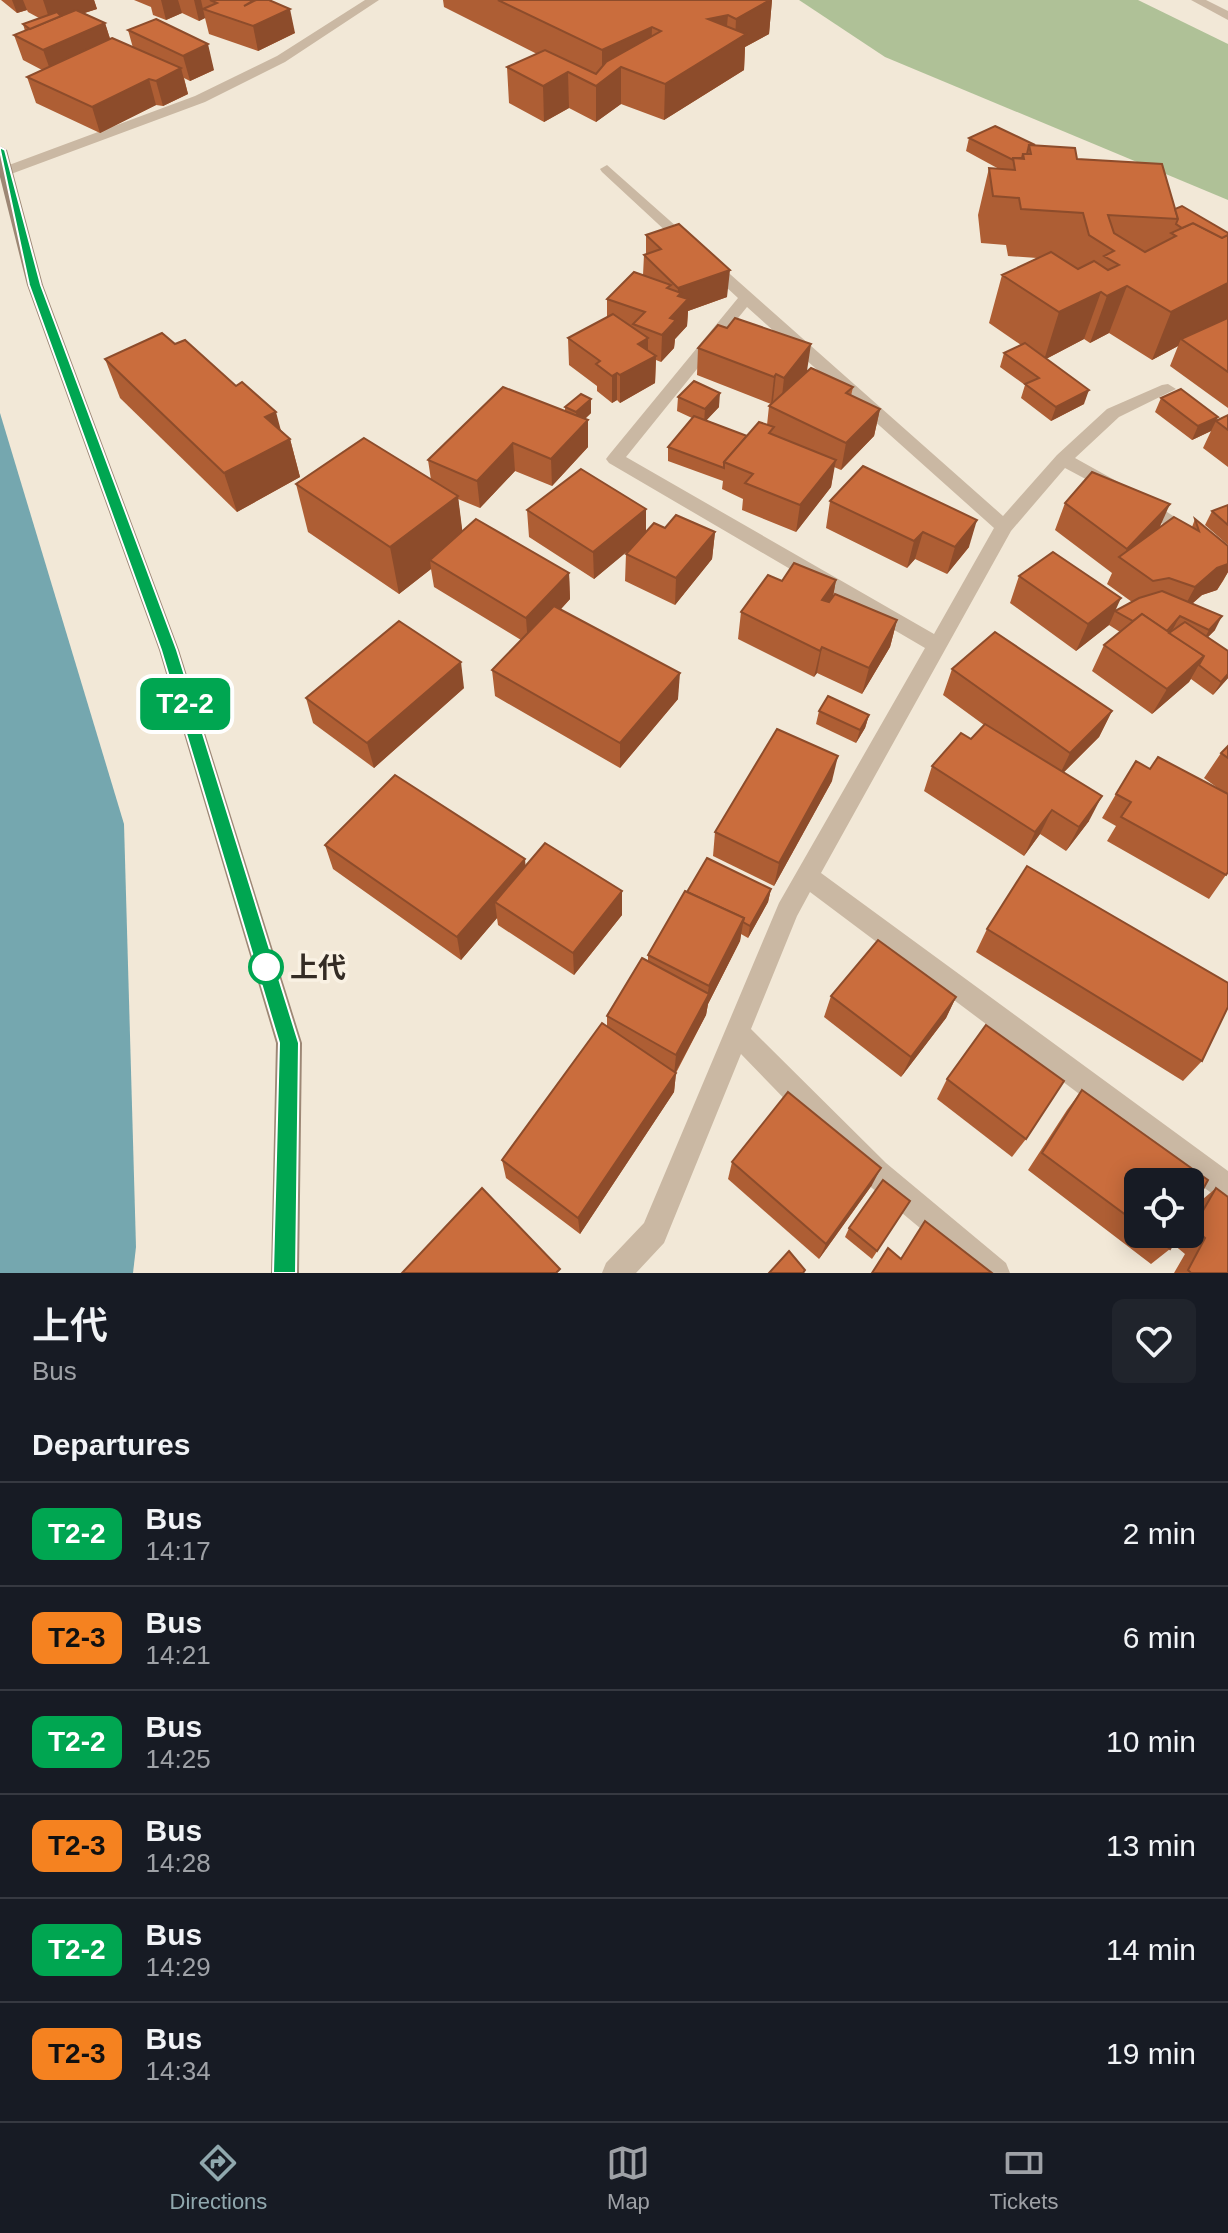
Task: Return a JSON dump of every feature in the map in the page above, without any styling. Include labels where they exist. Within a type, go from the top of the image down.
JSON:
[{"type":"street","points":[[6,171],[200,99],[281,59],[373,0]]},
{"type":"street","points":[[1197,0],[1228,16]]},
{"type":"street","points":[[0,150],[35,285],[169,650],[289,1043],[285,1273]]},
{"type":"street","points":[[607,169],[1004,527]]},
{"type":"street","points":[[747,297],[615,459],[937,645]]},
{"type":"street","points":[[616,1273],[654,1233],[787,911],[1004,527],[1063,459],[1113,413],[1168,389]]},
{"type":"street","points":[[1063,459],[1161,512],[1228,560]]},
{"type":"street","points":[[807,876],[1228,1188]]},
{"type":"street","points":[[737,1032],[876,1173],[996,1273]]},
{"type":"green space","points":[[799,0],[1138,0],[1228,44],[1228,200],[885,57]]},
{"type":"water","points":[[0,413],[124,824],[136,1247],[133,1273],[0,1273]]},
{"type":"building","points":[[210,0],[254,0],[244,6],[256,0],[269,0],[290,9],[253,26],[203,9],[217,3]]},
{"type":"building","points":[[498,0],[770,0],[736,19],[728,15],[708,19],[746,34],[665,84],[621,67],[596,86],[568,72],[543,86],[507,67],[545,50],[596,74],[606,62],[661,31],[652,27],[602,50]]},
{"type":"building","points":[[76,10],[105,23],[43,50],[14,35]]},
{"type":"building","points":[[57,12],[61,16],[30,29],[23,24]]},
{"type":"building","points":[[156,19],[208,44],[183,56],[128,30]]},
{"type":"building","points":[[112,38],[181,68],[156,81],[149,79],[92,107],[27,77]]},
{"type":"building","points":[[995,126],[1035,145],[1029,145],[1027,154],[1023,154],[1022,158],[1013,160],[969,138]]},
{"type":"building","points":[[1029,145],[1075,148],[1077,159],[1162,164],[1178,219],[1108,215],[1114,233],[1145,252],[1176,236],[1171,233],[1193,223],[1222,238],[1228,235],[1228,283],[1171,312],[1127,286],[1107,296],[1101,292],[1059,312],[1002,275],[1051,252],[1078,269],[1094,261],[1108,270],[1119,265],[1104,256],[1114,251],[1089,235],[1083,213],[1021,209],[1019,198],[993,196],[989,168],[1015,170],[1013,158],[1024,159],[1023,154],[1031,154]]},
{"type":"building","points":[[1182,206],[1228,235],[1222,238],[1193,223],[1182,228],[1176,224],[1175,209]]},
{"type":"building","points":[[679,224],[730,270],[678,288],[644,255],[661,249],[646,235]]},
{"type":"building","points":[[634,272],[671,285],[667,288],[688,299],[670,318],[676,320],[662,335],[633,324],[645,312],[607,299]]},
{"type":"building","points":[[613,314],[648,338],[638,344],[656,356],[620,375],[612,376],[596,364],[600,361],[568,338]]},
{"type":"building","points":[[735,318],[811,344],[784,378],[698,348],[718,325],[727,328]]},
{"type":"building","points":[[1228,318],[1228,372],[1181,339]]},
{"type":"building","points":[[162,333],[175,344],[185,340],[236,386],[242,382],[276,412],[265,417],[290,439],[224,473],[105,359]]},
{"type":"building","points":[[1025,343],[1089,390],[1056,407],[1025,384],[1039,378],[1004,353]]},
{"type":"building","points":[[811,368],[853,387],[846,393],[880,409],[846,443],[769,406]]},
{"type":"building","points":[[694,381],[720,393],[705,409],[678,397]]},
{"type":"building","points":[[503,387],[588,420],[551,459],[513,443],[477,481],[428,460]]},
{"type":"building","points":[[1181,389],[1218,417],[1198,426],[1161,398]]},
{"type":"building","points":[[581,394],[591,399],[576,412],[565,407]]},
{"type":"building","points":[[1228,415],[1228,430],[1216,421]]},
{"type":"building","points":[[694,416],[747,436],[724,462],[724,468],[668,447]]},
{"type":"building","points":[[759,422],[774,427],[769,433],[836,460],[800,505],[745,483],[753,474],[724,462]]},
{"type":"building","points":[[364,438],[458,496],[390,547],[296,484]]},
{"type":"building","points":[[863,466],[977,520],[955,547],[923,532],[914,541],[830,501]]},
{"type":"building","points":[[581,469],[646,509],[593,552],[527,510]]},
{"type":"building","points":[[1092,472],[1170,504],[1127,549],[1065,503]]},
{"type":"building","points":[[1228,505],[1228,525],[1212,511]]},
{"type":"building","points":[[676,515],[715,532],[676,578],[626,554],[654,523],[665,528]]},
{"type":"building","points":[[1174,517],[1199,531],[1195,519],[1228,546],[1228,564],[1217,568],[1195,587],[1169,578],[1153,581],[1119,557]]},
{"type":"building","points":[[476,519],[569,573],[526,618],[430,560]]},
{"type":"building","points":[[1053,552],[1121,598],[1088,624],[1019,576]]},
{"type":"building","points":[[794,563],[836,580],[822,600],[829,602],[835,594],[897,620],[869,668],[822,647],[820,651],[741,612],[768,575],[782,581]]},
{"type":"building","points":[[1162,591],[1222,616],[1209,630],[1180,616],[1167,631],[1142,614],[1133,621],[1115,611],[1139,598]]},
{"type":"building","points":[[554,606],[680,673],[620,743],[492,670]]},
{"type":"building","points":[[1142,614],[1204,656],[1167,689],[1104,645]]},
{"type":"building","points":[[399,621],[461,662],[367,743],[306,698]]},
{"type":"building","points":[[1185,622],[1228,651],[1228,674],[1221,682],[1199,665],[1204,656],[1169,633]]},
{"type":"building","points":[[995,632],[1112,711],[1070,753],[952,669]]},
{"type":"building","points":[[828,696],[869,715],[860,730],[819,711]]},
{"type":"building","points":[[985,724],[1102,796],[1079,827],[1052,810],[1035,832],[932,766],[961,733],[971,739]]},
{"type":"building","points":[[777,729],[838,756],[779,863],[715,832]]},
{"type":"building","points":[[1228,746],[1228,758],[1221,753]]},
{"type":"building","points":[[1158,757],[1228,794],[1226,875],[1121,817],[1131,802],[1116,794],[1136,761],[1150,769]]},
{"type":"building","points":[[395,775],[525,859],[457,937],[325,845]]},
{"type":"building","points":[[545,843],[622,891],[573,953],[495,902]]},
{"type":"building","points":[[707,858],[771,889],[750,926],[743,922],[744,918],[687,892]]},
{"type":"building","points":[[1027,866],[1228,983],[1228,1007],[1202,1061],[987,929]]},
{"type":"building","points":[[685,891],[744,918],[709,986],[648,955]]},
{"type":"building","points":[[878,940],[956,997],[911,1057],[831,996]]},
{"type":"building","points":[[642,958],[709,994],[676,1055],[607,1016]]},
{"type":"building","points":[[602,1023],[676,1073],[578,1218],[502,1160]]},
{"type":"building","points":[[986,1025],[1064,1081],[1026,1139],[947,1079]]},
{"type":"building","points":[[1082,1090],[1191,1168],[1124,1168],[1124,1214],[1042,1153]]},
{"type":"building","points":[[788,1092],[881,1168],[826,1244],[732,1162]]},
{"type":"building","points":[[883,1180],[910,1201],[877,1251],[849,1228]]},
{"type":"building","points":[[482,1188],[560,1269],[556,1273],[402,1273]]},
{"type":"building","points":[[1216,1188],[1228,1197],[1228,1273],[1191,1273],[1188,1270],[1200,1248],[1204,1248],[1204,1209]]},
{"type":"building","points":[[925,1221],[992,1273],[872,1273],[888,1248],[901,1259]]},
{"type":"building","points":[[789,1251],[805,1270],[803,1273],[769,1273]]},
{"type":"bus line","name":"T2-2","points":[[0,150],[35,285],[169,650],[289,1043],[285,1273]]},
{"type":"place","name":"上代","points":[[266,967]]}]
